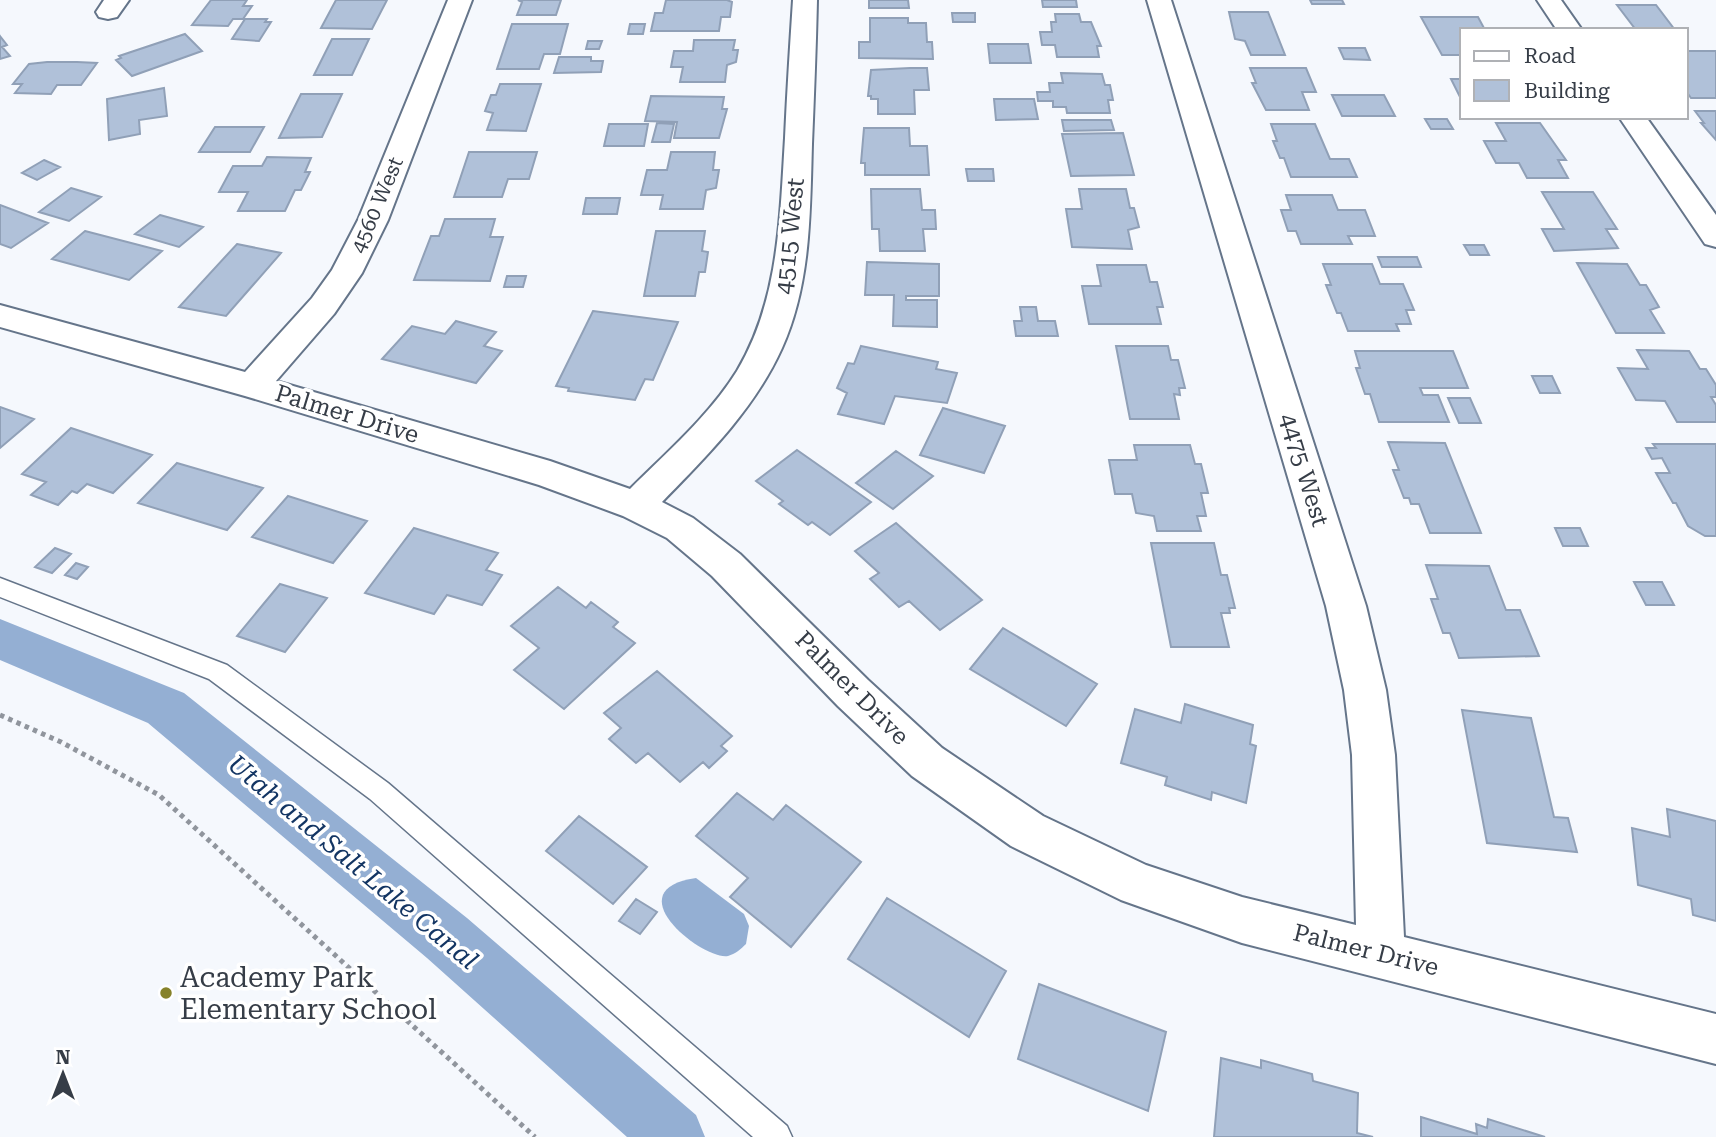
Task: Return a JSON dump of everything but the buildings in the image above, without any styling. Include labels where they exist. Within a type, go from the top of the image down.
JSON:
[{"type":"street","name":"4560 West","points":[[253,386],[323,306],[358,251],[373,220],[460,0]]},
{"type":"street","name":"4515 West","points":[[636,506],[716,424],[751,376],[776,327],[790,277],[805,0]]},
{"type":"street","name":"4475 West","points":[[1159,0],[1346,606],[1365,690],[1374,779],[1379,854],[1380,953]]},
{"type":"street","points":[[1549,0],[1569,28]]},
{"type":"street","points":[[1633,119],[1716,237]]},
{"type":"street","name":"Palmer Drive","points":[[0,316],[253,386],[550,475],[636,506],[680,527],[726,565],[927,762],[1027,831],[1137,884],[1242,920],[1716,1039]]},
{"type":"lane","points":[[0,587],[218,672],[379,791],[776,1137]]},
{"type":"path","points":[[0,715],[61,742],[159,795],[535,1137]]},
{"type":"water","points":[[696,878],[744,914],[749,926],[746,944],[733,954],[716,955],[701,948],[685,937],[663,909],[663,896],[673,885]]},
{"type":"waterway","name":"Utah and Salt Lake Canal","points":[[0,639],[166,708],[447,938],[674,1137]]},
{"type":"place","name":"Academy Park Elementary School","points":[[166,993]]}]
